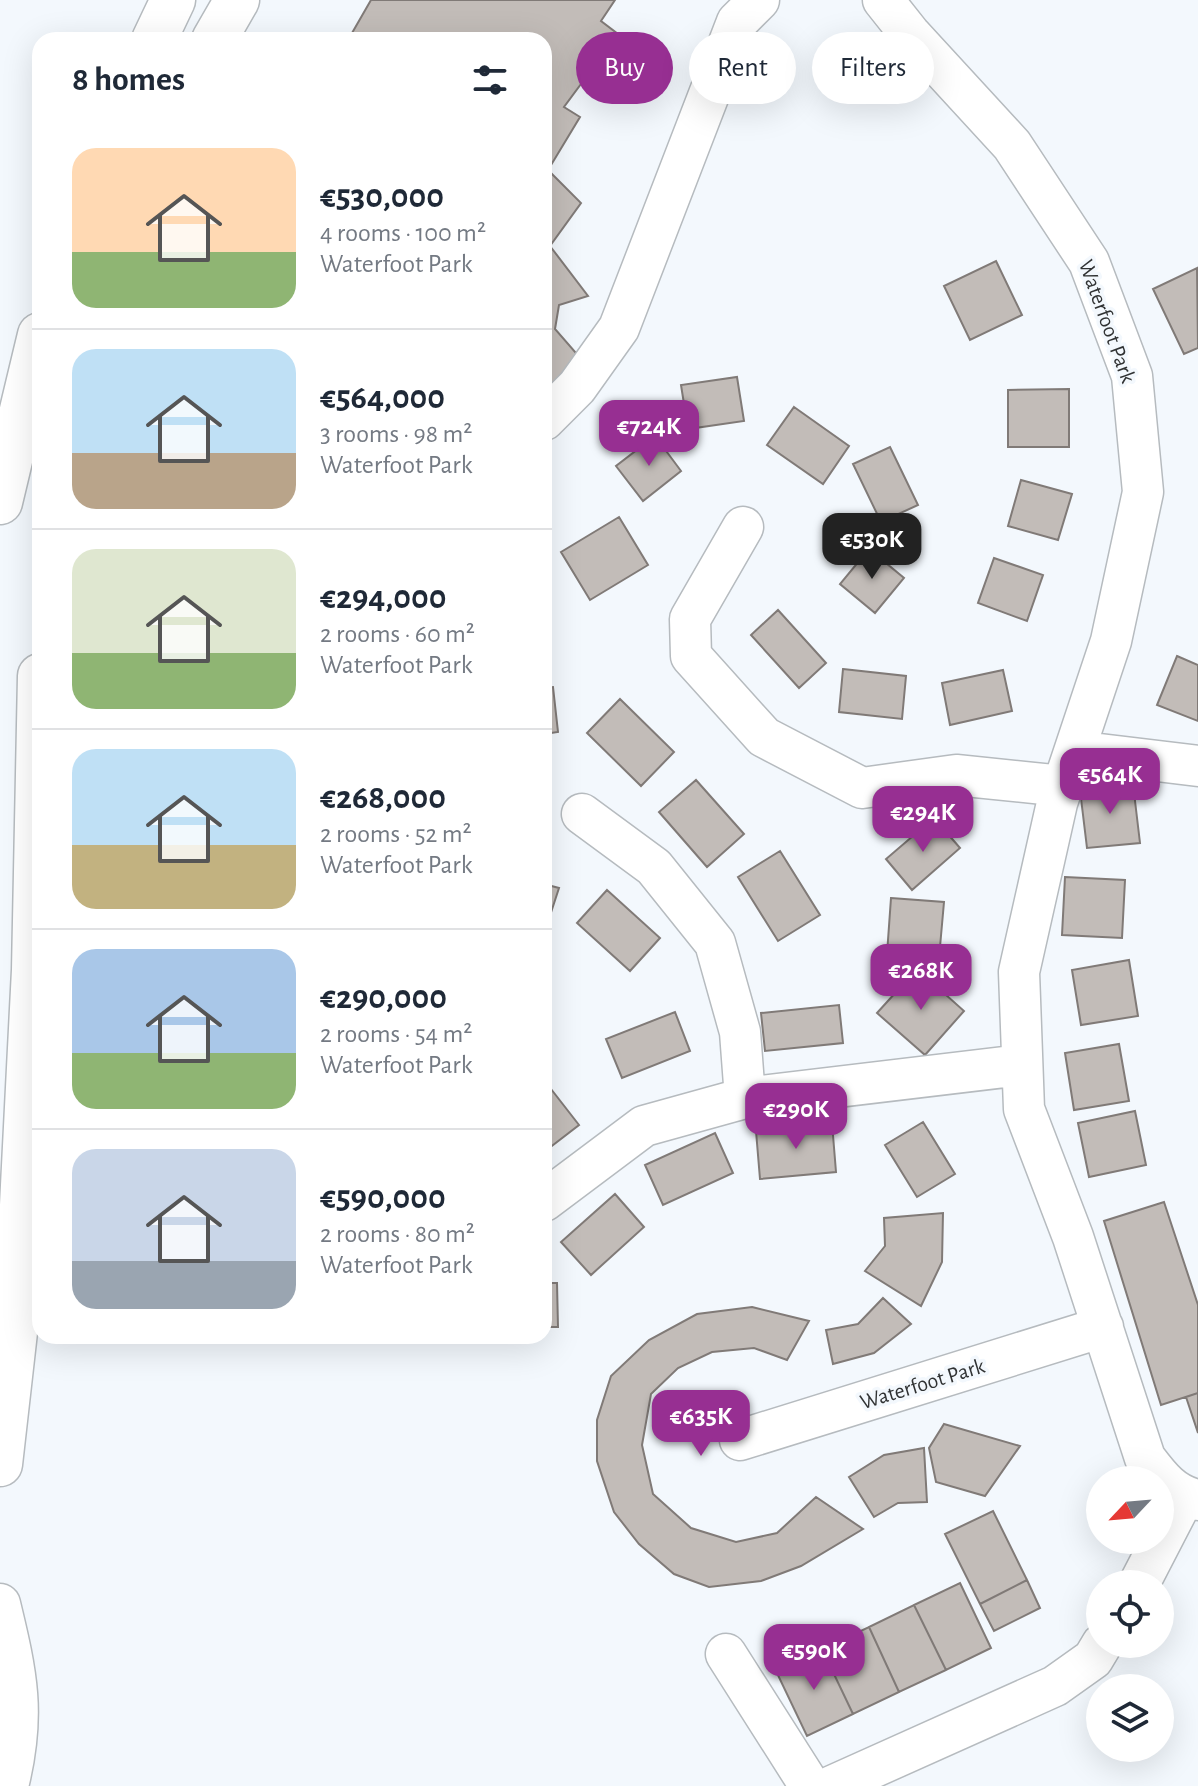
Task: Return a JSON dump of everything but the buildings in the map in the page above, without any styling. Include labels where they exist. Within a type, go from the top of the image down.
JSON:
[{"type":"highway","points":[[158,32],[173,0]]},
{"type":"highway","points":[[219,32],[237,0]]},
{"type":"highway","points":[[0,502],[32,368]]},
{"type":"highway","points":[[0,1464],[16,1323],[32,1009]]},
{"type":"street","points":[[552,412],[577,387],[619,328],[737,22],[759,0]]},
{"type":"street","name":"Waterfoot Park","points":[[883,0],[910,34],[1012,145],[1089,262],[1132,376],[1143,492],[1111,641],[1069,768],[1019,972],[1024,1109],[1073,1237],[1145,1458],[1165,1484],[1191,1499],[1148,1570]]},
{"type":"street","points":[[743,527],[690,619],[691,656],[764,737],[862,788],[956,775],[1069,768],[1198,766]]},
{"type":"street","points":[[582,814],[654,867],[715,943],[740,1032],[745,1098]]},
{"type":"street","points":[[552,1195],[644,1126],[745,1098],[1022,1065]]},
{"type":"street","name":"Waterfoot Park","points":[[740,1440],[1103,1327]]},
{"type":"street","points":[[0,1604],[14,1661],[20,1706],[17,1750],[8,1786]]},
{"type":"street","points":[[726,1654],[810,1786]]},
{"type":"street","points":[[832,1786],[1055,1686],[1094,1658]]}]
